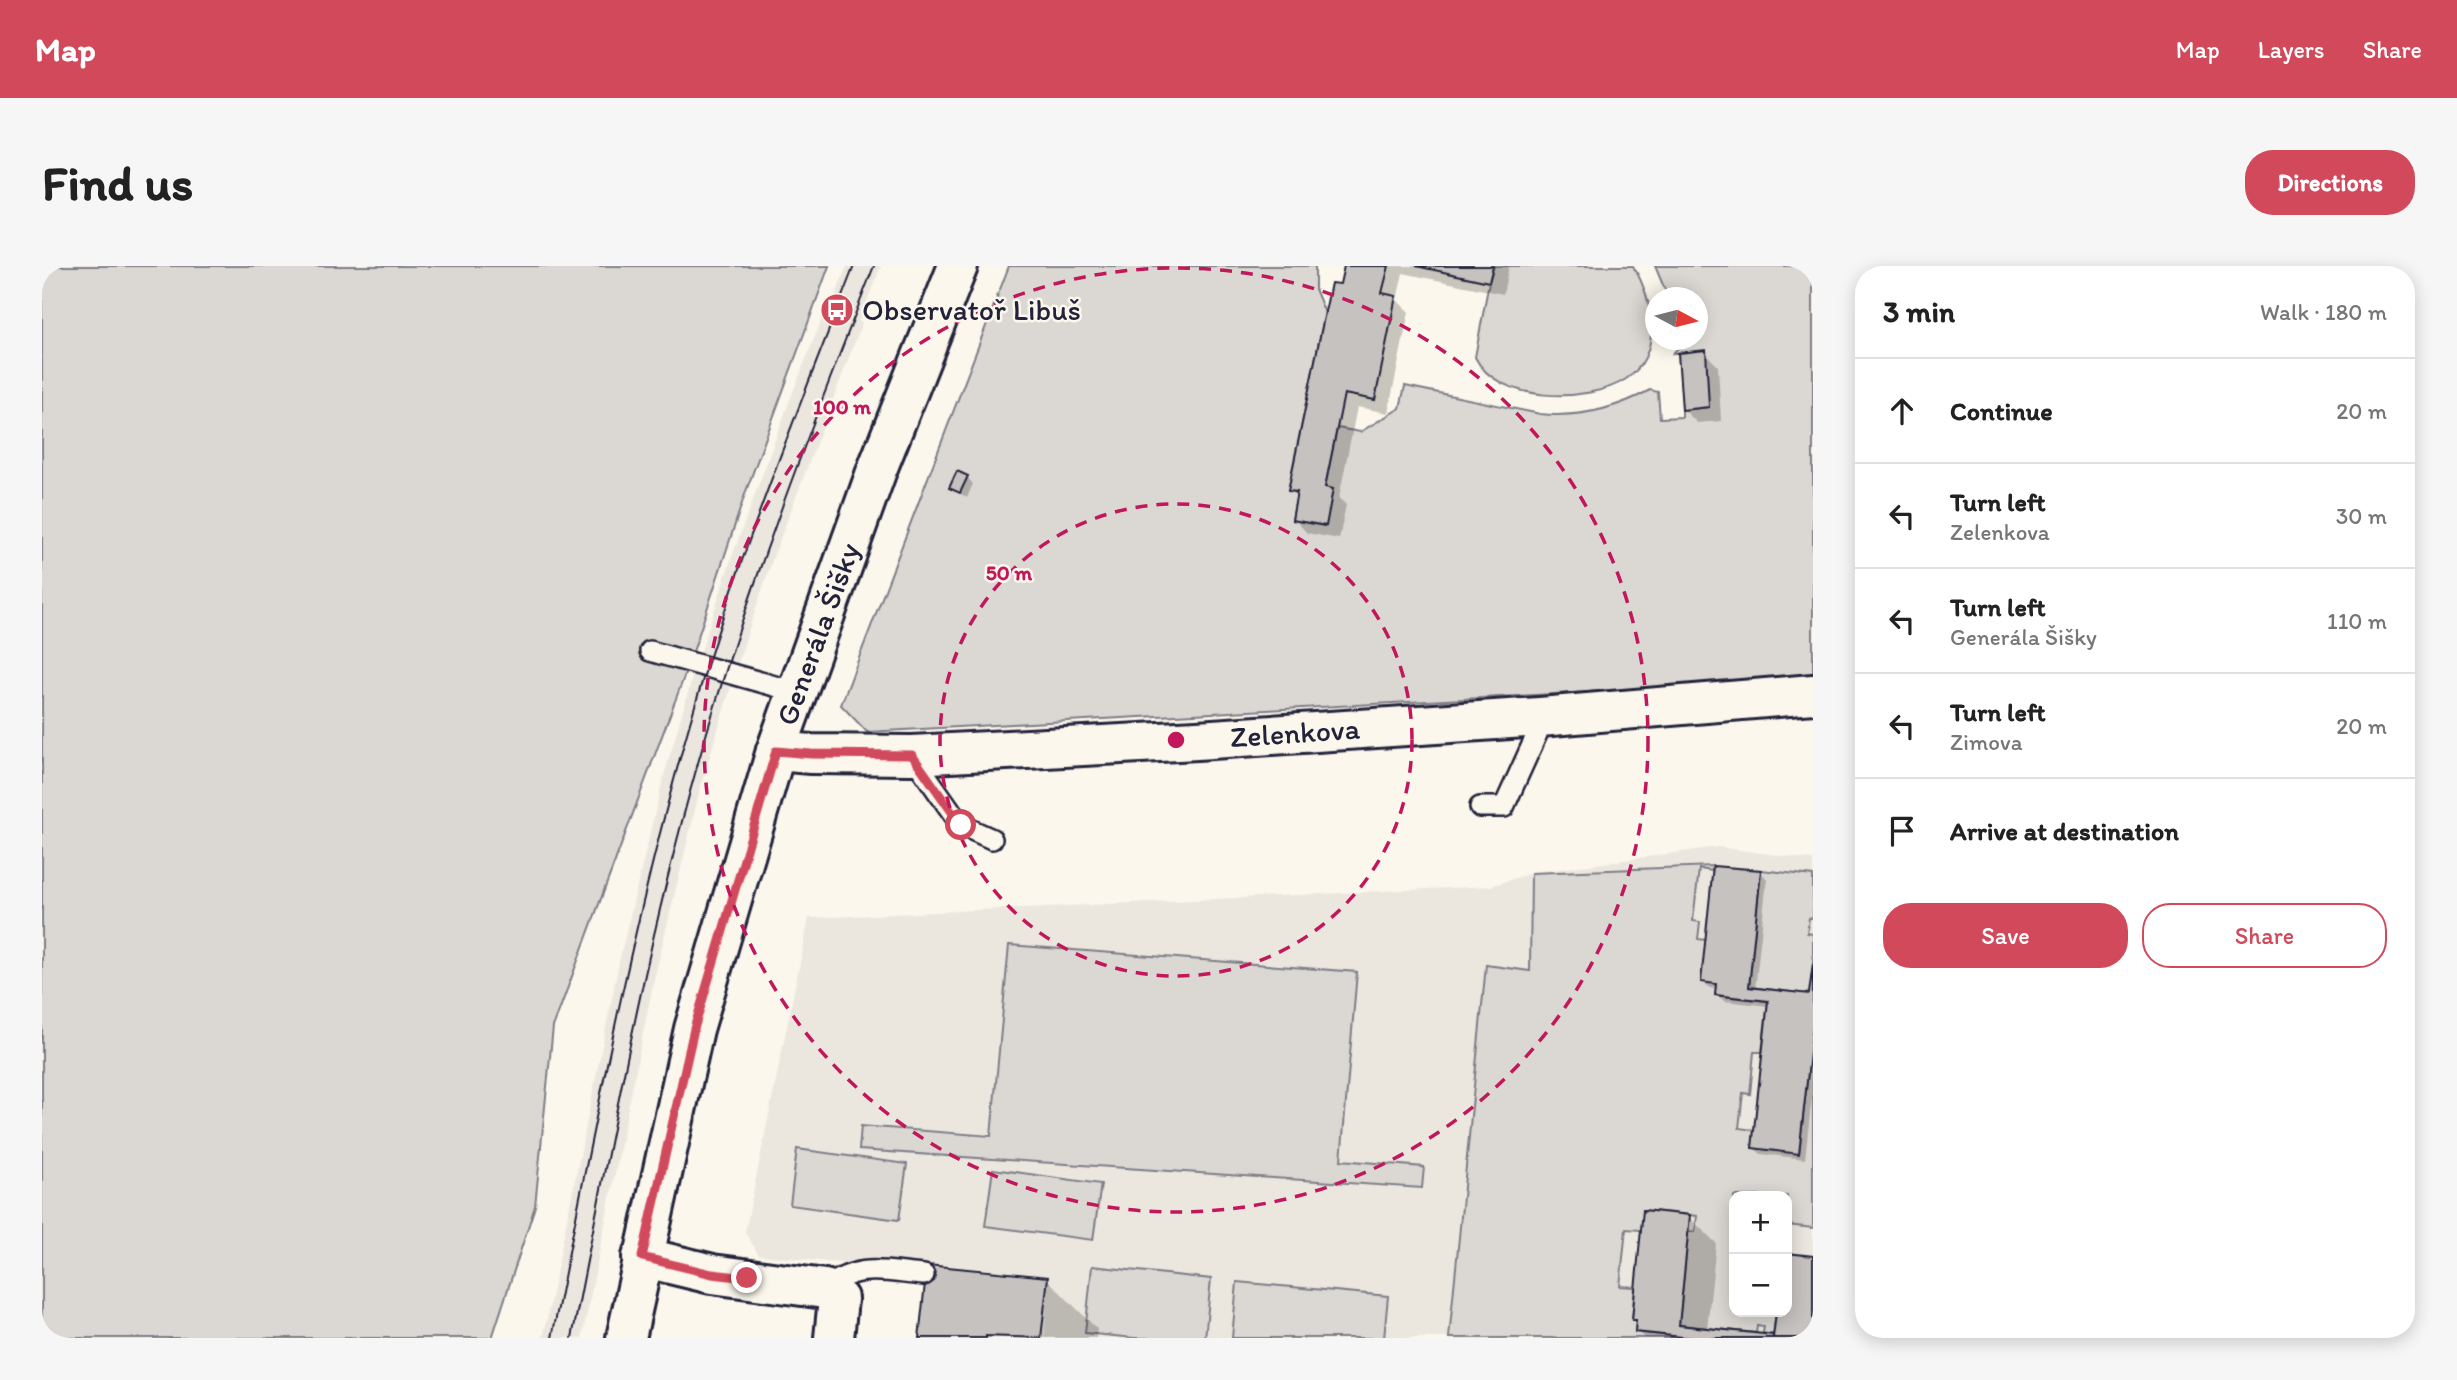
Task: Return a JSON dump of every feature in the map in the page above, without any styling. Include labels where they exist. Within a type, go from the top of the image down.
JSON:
[{"type":"street","name":"Generála Šišky","points":[[626,1338],[694,1029],[776,751],[878,467],[957,266]]},
{"type":"street","name":"Zelenkova","points":[[776,751],[912,755],[1196,740],[1540,717],[1813,694]]},
{"type":"street","points":[[642,1257],[712,1274],[825,1289],[838,1300],[834,1338]]},
{"type":"lane","points":[[650,650],[796,692]]},
{"type":"lane","points":[[1480,807],[1504,807],[1537,734],[1540,717]]},
{"type":"lane","points":[[912,755],[961,825],[992,839]]},
{"type":"lane","points":[[825,1289],[842,1276],[860,1271],[923,1275]]},
{"type":"shaded area","points":[[42,266],[829,266],[745,494],[690,661],[553,1027],[535,1206],[492,1338],[42,1338]]},
{"type":"shaded area","points":[[847,266],[881,266],[774,555],[701,785],[653,984],[582,1338],[543,1338],[621,953],[663,779],[730,562],[792,394],[826,309],[830,310]]},
{"type":"shaded area","points":[[1009,266],[1315,266],[1315,289],[1325,313],[1288,491],[1297,492],[1292,520],[1325,526],[1333,489],[1325,487],[1337,428],[1360,432],[1400,408],[1405,386],[1555,415],[1597,411],[1650,390],[1658,392],[1660,418],[1682,417],[1682,410],[1708,407],[1705,351],[1673,353],[1676,350],[1708,350],[1708,287],[1664,287],[1655,266],[1813,266],[1813,677],[1788,681],[867,732],[841,705]]},
{"type":"shaded area","points":[[1494,266],[1633,266],[1645,292],[1646,355],[1638,368],[1626,379],[1589,393],[1545,395],[1522,391],[1503,383],[1486,372],[1475,357]]},
{"type":"shaded area","points":[[1717,847],[1813,860],[1813,1338],[1045,1338],[1048,1284],[759,1255],[745,1232],[809,918],[1491,886],[1531,873]]},
{"type":"shaded area","points":[[1713,866],[1713,871],[1699,869],[1693,921],[1700,922],[1698,939],[1706,940],[1716,995],[1768,1001],[1762,1052],[1754,1052],[1750,1094],[1743,1093],[1739,1128],[1754,1130],[1753,1148],[1799,1153],[1813,1026],[1813,1228],[1792,1226],[1792,1191],[1729,1191],[1729,1317],[1775,1317],[1773,1335],[1763,1333],[1764,1327],[1757,1326],[1756,1333],[1679,1325],[1688,1232],[1695,1232],[1697,1216],[1644,1210],[1641,1230],[1626,1229],[1620,1286],[1635,1287],[1632,1319],[1636,1320],[1635,1332],[1692,1338],[1449,1338],[1486,965],[1530,971],[1531,873]]},
{"type":"shaded area","points":[[1761,870],[1813,876],[1813,918],[1809,918],[1807,933],[1813,934],[1809,994],[1749,987]]},
{"type":"shaded area","points":[[1009,945],[1357,972],[1341,1160],[1424,1167],[1422,1188],[859,1150],[861,1126],[991,1136]]},
{"type":"shaded area","points":[[797,1149],[907,1164],[899,1220],[790,1205]]},
{"type":"shaded area","points":[[993,1169],[1101,1184],[1093,1240],[985,1226]]},
{"type":"shaded area","points":[[1092,1266],[1211,1279],[1205,1338],[1134,1338],[1085,1333]]},
{"type":"shaded area","points":[[1237,1282],[1388,1296],[1384,1338],[1232,1338]]},
{"type":"building","points":[[1344,266],[1389,266],[1382,293],[1396,296],[1375,400],[1344,394],[1325,487],[1333,489],[1326,526],[1292,520],[1297,492],[1288,491],[1331,283],[1340,284]]},
{"type":"building","points":[[1416,266],[1493,266],[1489,282]]},
{"type":"building","points":[[1706,350],[1709,407],[1682,410],[1678,353]]},
{"type":"building","points":[[957,471],[968,476],[960,493],[949,488]]},
{"type":"building","points":[[1713,866],[1761,870],[1749,987],[1809,994],[1813,964],[1813,1026],[1799,1154],[1752,1148],[1768,1001],[1715,995],[1716,984],[1701,982]]},
{"type":"building","points":[[1643,1210],[1690,1215],[1679,1325],[1773,1335],[1773,1338],[1692,1338],[1635,1332],[1636,1320],[1632,1320]]},
{"type":"building","points":[[1792,1254],[1813,1256],[1813,1338],[1773,1338],[1775,1317],[1792,1317]]},
{"type":"building","points":[[927,1265],[1048,1277],[1041,1338],[919,1338]]},
{"type":"tram line","points":[[552,1338],[633,943],[672,787],[711,653],[749,541],[854,266]]},
{"type":"tram line","points":[[572,1338],[644,977],[698,763],[758,574],[874,266]]},
{"type":"place","name":"Observatoř Libuš","points":[[837,310]]},
{"type":"route","points":[[747,1278],[712,1274],[642,1257],[694,1029],[776,751],[912,755],[961,825]]}]
